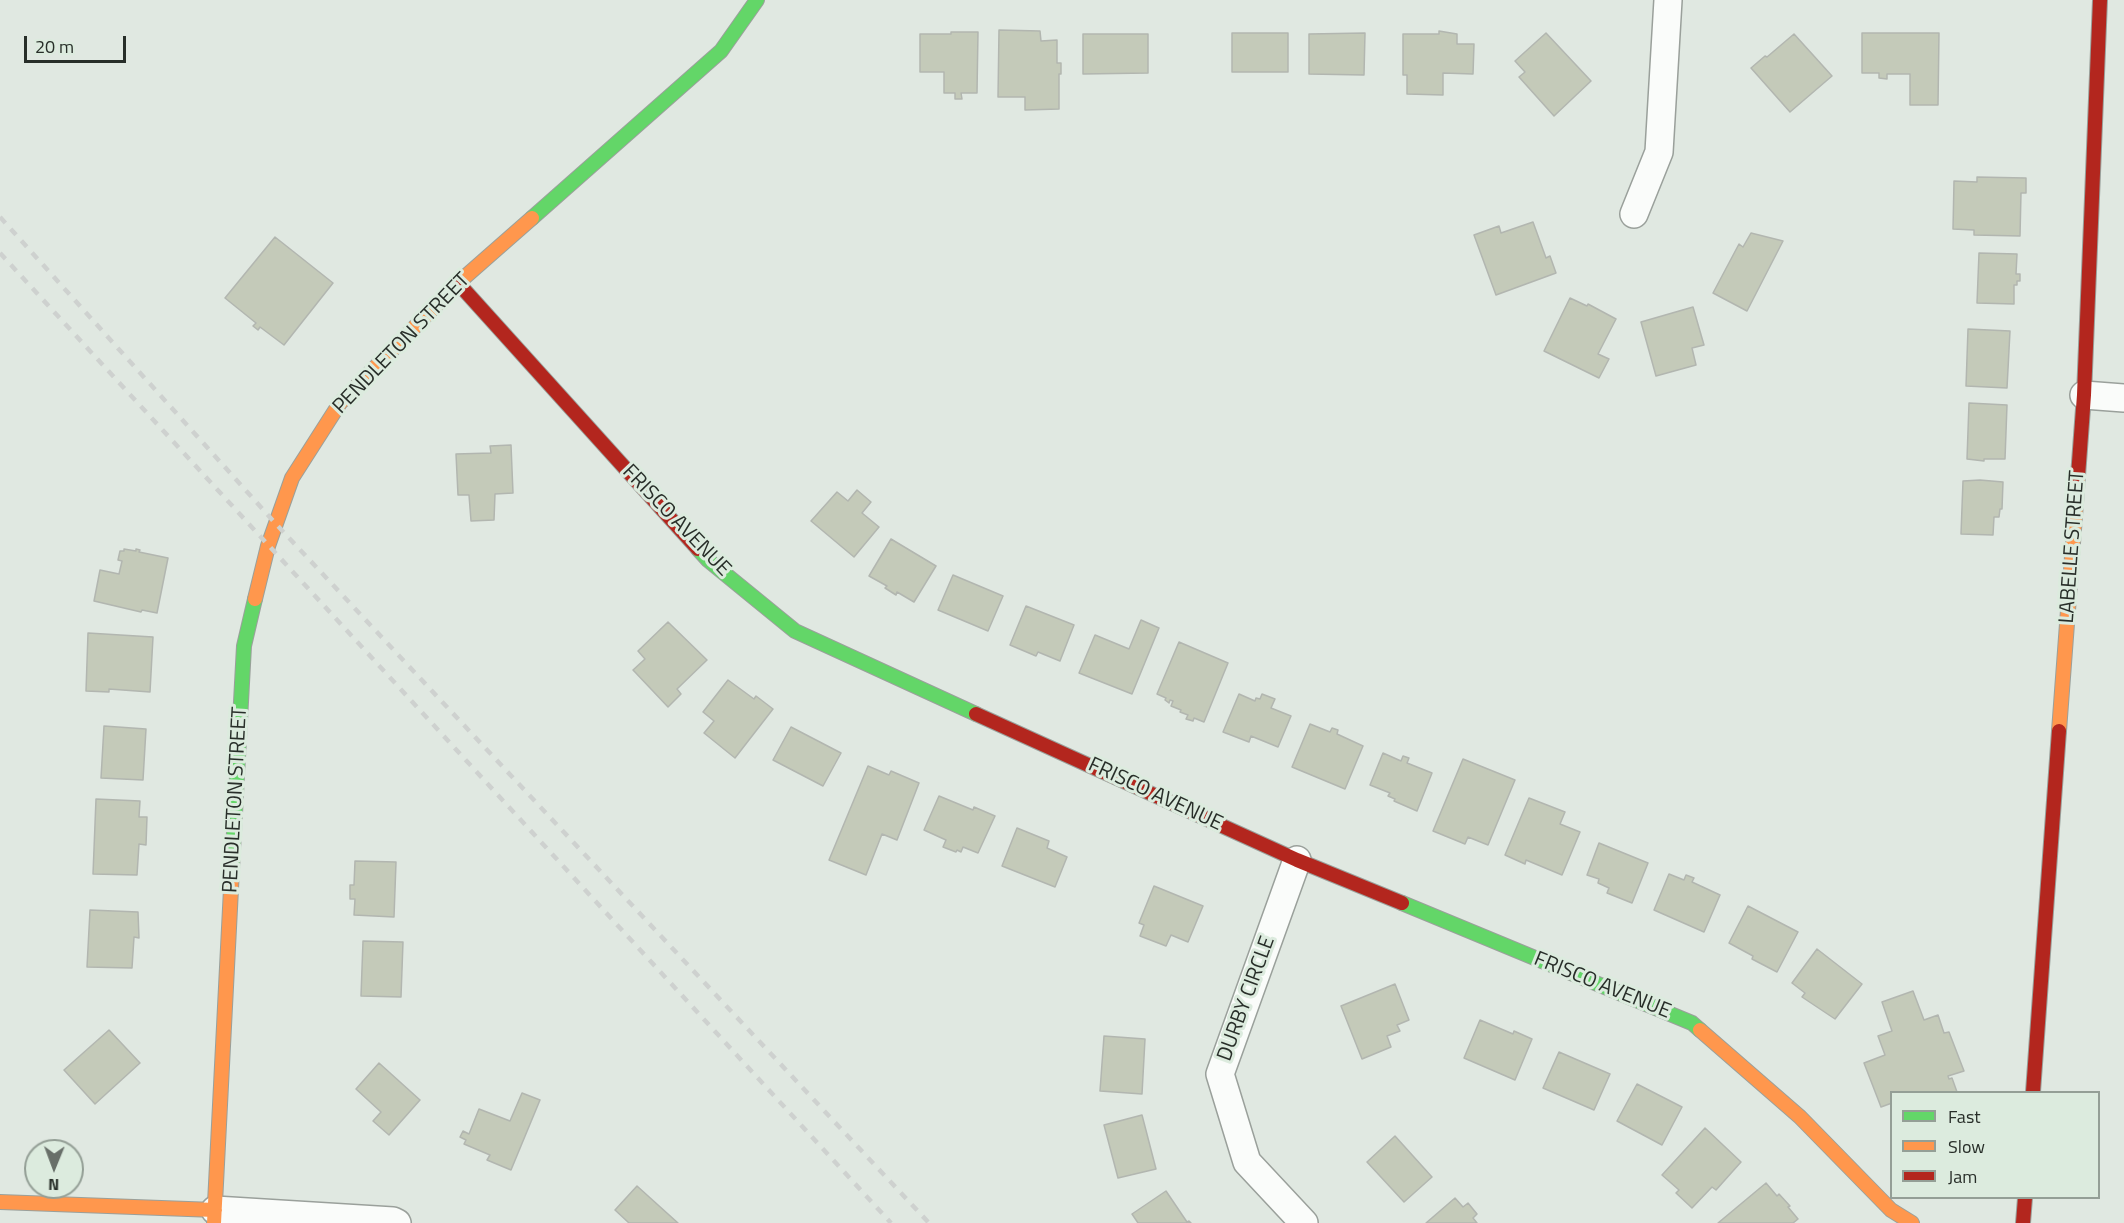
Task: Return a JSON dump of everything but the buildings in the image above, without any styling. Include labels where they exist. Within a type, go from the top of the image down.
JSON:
[{"type":"street","name":"PENDLETON STREET","points":[[215,1217],[244,646],[268,546],[292,478],[340,403],[458,283],[721,51],[757,0]]},
{"type":"street","points":[[1634,214],[1659,152],[1668,0]]},
{"type":"street","name":"LABELLE STREET","points":[[2033,1091],[2084,395],[2100,0]]},
{"type":"street","name":"FRISCO AVENUE","points":[[458,283],[708,560],[795,631],[1297,860],[1692,1023],[1800,1117],[1891,1210],[1912,1223]]},
{"type":"street","points":[[2084,395],[2124,398]]},
{"type":"street","name":"DURBY CIRCLE","points":[[1297,860],[1220,1074],[1246,1162],[1304,1223]]},
{"type":"street","points":[[2023,1223],[2025,1199]]},
{"type":"street","points":[[0,1202],[215,1217],[393,1221],[397,1223]]},
{"type":"railway","points":[[0,217],[276,524],[929,1223]]},
{"type":"railway","points":[[0,253],[891,1223]]},
{"type":"traffic: fast","points":[[532,218],[721,51],[757,0]]},
{"type":"traffic: fast","points":[[698,549],[708,560],[795,631],[976,714]]},
{"type":"traffic: fast","points":[[232,869],[244,646],[255,599]]},
{"type":"traffic: fast","points":[[1402,903],[1692,1023],[1700,1030]]},
{"type":"traffic: slow","points":[[255,599],[268,546],[292,478],[340,403],[458,283],[532,218]]},
{"type":"traffic: slow","points":[[2059,731],[2078,476]]},
{"type":"traffic: slow","points":[[214,1223],[232,869]]},
{"type":"traffic: slow","points":[[1700,1030],[1800,1117],[1891,1210],[1912,1223]]},
{"type":"traffic: slow","points":[[0,1202],[215,1210]]},
{"type":"traffic: jam","points":[[2078,476],[2084,395],[2100,0]]},
{"type":"traffic: jam","points":[[458,283],[698,549]]},
{"type":"traffic: jam","points":[[976,714],[1297,860],[1402,903]]},
{"type":"traffic: jam","points":[[2033,1091],[2059,731]]},
{"type":"traffic: jam","points":[[2023,1223],[2025,1199]]}]
